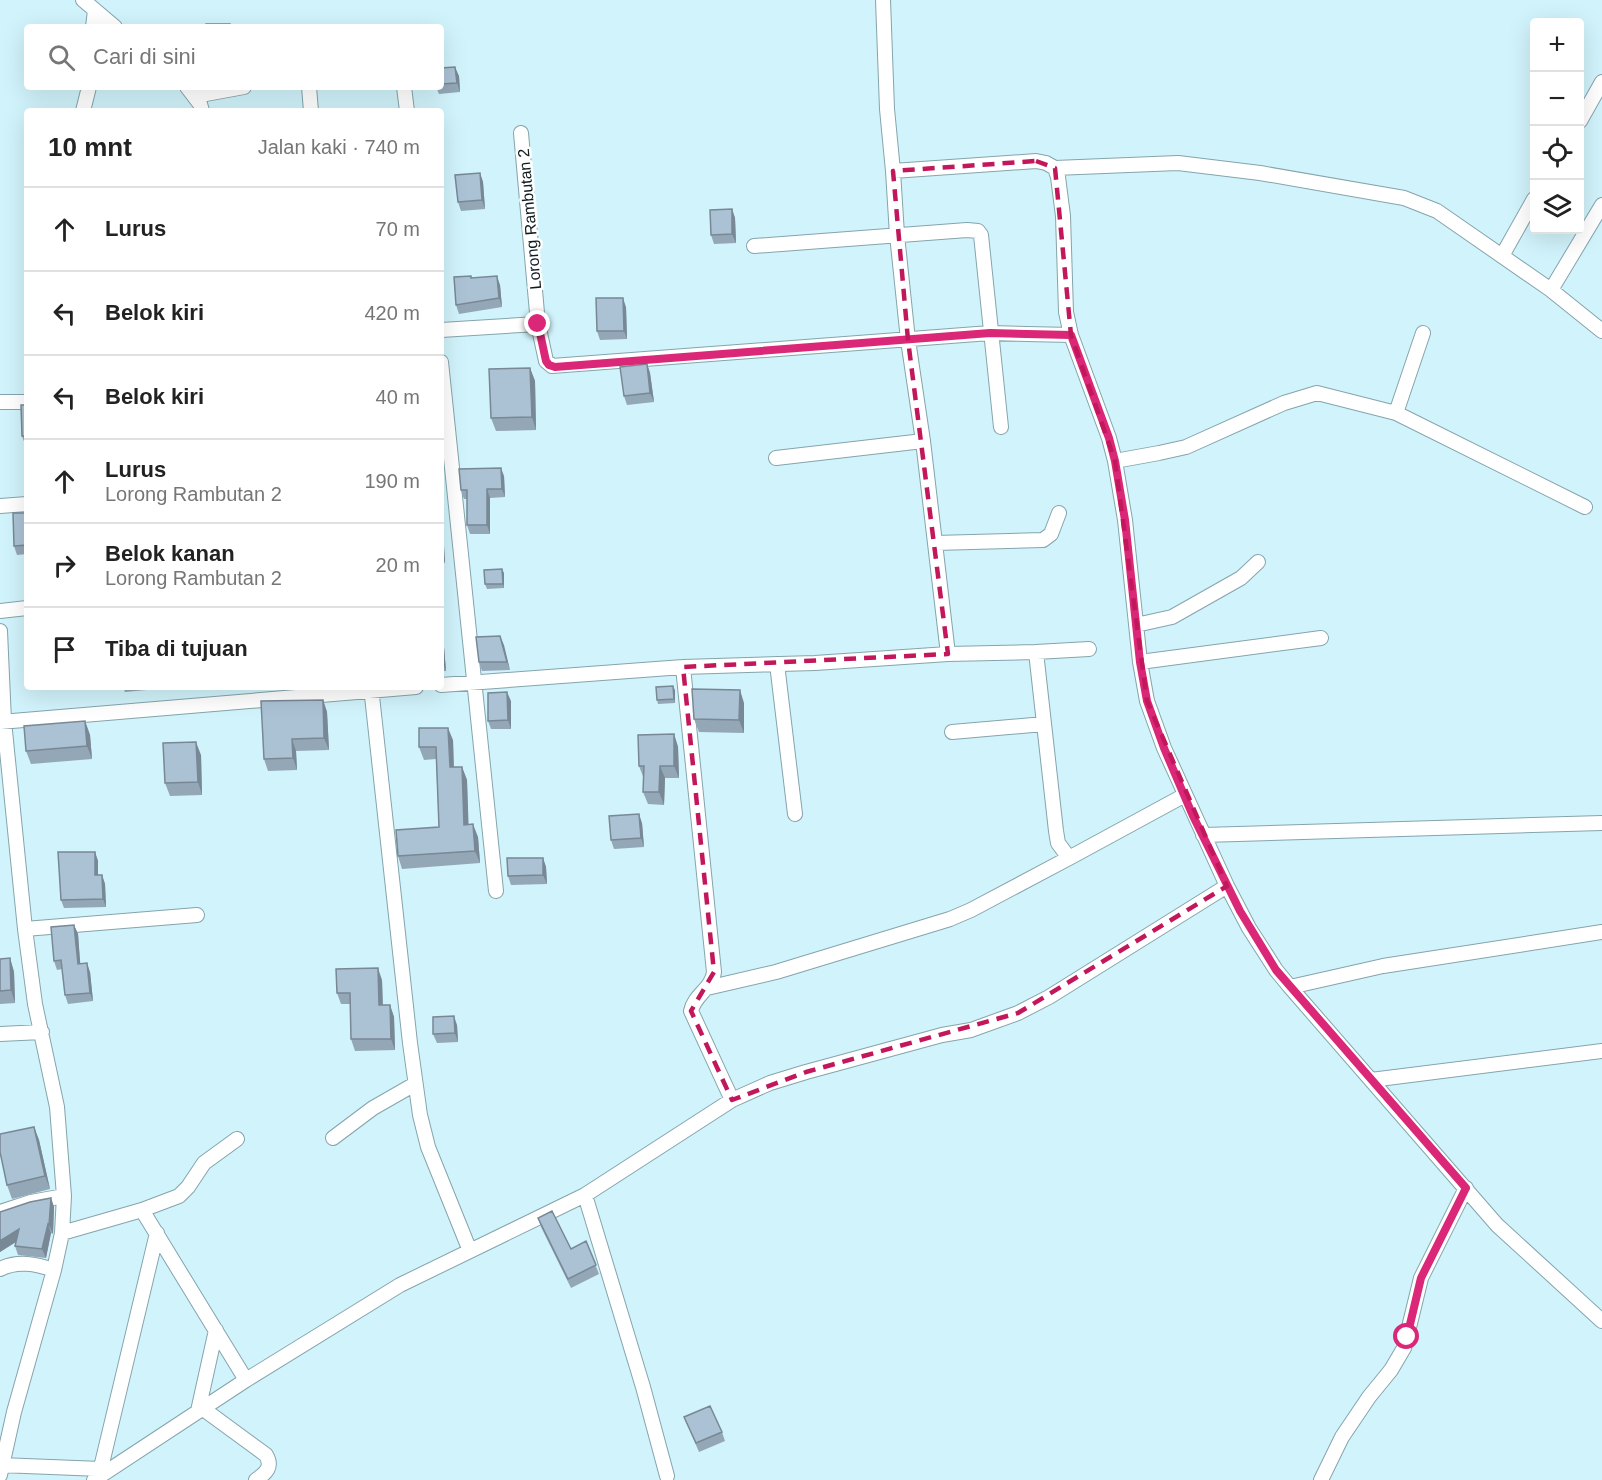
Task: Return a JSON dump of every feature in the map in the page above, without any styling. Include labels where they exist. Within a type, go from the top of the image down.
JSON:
[{"type":"street","points":[[83,0],[111,24]]},
{"type":"street","points":[[883,0],[887,109],[897,235],[948,654]]},
{"type":"street","points":[[93,24],[94,10]]},
{"type":"street","points":[[1584,114],[1602,82]]},
{"type":"street","points":[[83,108],[88,90]]},
{"type":"street","points":[[200,108],[191,92],[212,90]]},
{"type":"street","points":[[309,90],[311,108]]},
{"type":"street","points":[[404,90],[407,108]]},
{"type":"street","name":"Lorong Rambutan 2","points":[[521,133],[538,324],[546,361],[549,365],[555,367],[990,333],[1071,335]]},
{"type":"street","points":[[893,171],[1036,161],[1054,168],[1058,177],[1063,216],[1065,302],[1071,335],[1109,438],[1115,461],[1125,520],[1140,662],[1147,701],[1157,731],[1227,886],[1276,970],[1290,987],[1497,1225],[1602,1321]]},
{"type":"street","points":[[1054,168],[1178,163],[1260,173],[1404,198],[1437,211],[1551,290],[1601,328]]},
{"type":"street","points":[[1551,290],[1602,205]]},
{"type":"street","points":[[1502,256],[1530,206]]},
{"type":"street","points":[[754,246],[973,229],[978,231],[981,236],[1001,427]]},
{"type":"street","points":[[444,330],[538,324]]},
{"type":"street","points":[[1396,413],[1423,333]]},
{"type":"street","points":[[444,390],[495,891]]},
{"type":"street","points":[[1115,461],[1186,447],[1284,403],[1311,394],[1332,396],[1396,413],[1585,507]]},
{"type":"street","points":[[0,402],[24,402]]},
{"type":"street","points":[[776,458],[923,441]]},
{"type":"street","points":[[0,506],[24,504]]},
{"type":"street","points":[[935,543],[1043,540],[1051,534],[1059,513]]},
{"type":"street","points":[[1136,625],[1172,617],[1241,578],[1258,562]]},
{"type":"street","points":[[0,611],[24,608]]},
{"type":"street","points":[[0,632],[2,721],[25,929],[34,996],[57,1107],[64,1196],[62,1233],[54,1270],[14,1412],[1,1468],[98,1475],[400,1285],[585,1195],[732,1100],[770,1083],[806,1072],[942,1035],[971,1030],[1018,1013],[1049,997],[1227,886]]},
{"type":"street","points":[[1140,662],[1321,638]]},
{"type":"street","points":[[444,685],[683,667],[1089,649]]},
{"type":"street","points":[[1036,652],[1057,838],[1069,858]]},
{"type":"street","points":[[777,664],[795,814]]},
{"type":"street","points":[[683,667],[714,978],[693,1004],[692,1016],[732,1100]]},
{"type":"street","points":[[2,721],[350,690]]},
{"type":"street","points":[[372,690],[420,1115],[428,1147],[470,1251]]},
{"type":"street","points":[[952,732],[1044,724]]},
{"type":"street","points":[[706,988],[776,972],[950,919],[971,910],[1185,795]]},
{"type":"street","points":[[1203,835],[1602,823]]},
{"type":"street","points":[[25,929],[196,915]]},
{"type":"street","points":[[1290,987],[1383,966],[1602,932]]},
{"type":"street","points":[[0,1034],[42,1032]]},
{"type":"street","points":[[1371,1080],[1602,1051]]},
{"type":"street","points":[[333,1138],[373,1108],[415,1084]]},
{"type":"street","points":[[62,1233],[142,1210],[179,1196],[204,1163],[237,1139]]},
{"type":"street","points":[[1321,1480],[1342,1437],[1369,1397],[1391,1370],[1404,1348],[1421,1278],[1466,1188]]},
{"type":"street","points":[[585,1195],[667,1476]]},
{"type":"street","points":[[0,1212],[31,1202],[64,1196]]},
{"type":"street","points":[[142,1210],[246,1380]]},
{"type":"street","points":[[98,1475],[158,1233]]},
{"type":"street","points":[[0,1269],[12,1264],[24,1264],[54,1270]]},
{"type":"street","points":[[200,1410],[216,1330]]},
{"type":"street","points":[[200,1410],[266,1455],[269,1464],[267,1471],[256,1480]]},
{"type":"highlighted area","points":[[1036,161],[1055,168],[1071,335],[1115,461],[1147,701],[1227,886],[1018,1013],[806,1072],[732,1100],[691,1011],[714,972],[683,667],[948,654],[908,340],[893,171]]},
{"type":"building","points":[[455,67],[457,83],[444,84],[444,68]]},
{"type":"building","points":[[480,173],[482,200],[458,202],[455,175]]},
{"type":"building","points":[[732,209],[732,234],[711,235],[710,210]]},
{"type":"building","points":[[471,276],[471,278],[497,276],[499,298],[456,305],[454,277]]},
{"type":"building","points":[[596,298],[623,298],[624,331],[597,331]]},
{"type":"building","points":[[647,364],[650,393],[624,396],[620,367]]},
{"type":"building","points":[[530,368],[532,417],[491,418],[489,369]]},
{"type":"building","points":[[21,405],[24,405],[24,436],[22,436]]},
{"type":"building","points":[[501,468],[502,489],[487,489],[487,525],[467,525],[467,490],[461,490],[459,469]]},
{"type":"building","points":[[13,513],[24,513],[24,545],[14,546]]},
{"type":"building","points":[[502,569],[503,584],[485,584],[484,570]]},
{"type":"building","points":[[500,636],[507,662],[479,662],[476,637]]},
{"type":"building","points":[[673,686],[674,699],[657,700],[656,687]]},
{"type":"building","points":[[692,689],[740,690],[739,720],[694,719]]},
{"type":"building","points":[[507,692],[508,720],[488,721],[488,693]]},
{"type":"building","points":[[323,700],[324,738],[292,739],[293,758],[264,759],[261,701]]},
{"type":"building","points":[[85,721],[87,746],[26,751],[24,726]]},
{"type":"building","points":[[419,728],[448,728],[450,767],[462,767],[464,825],[473,824],[475,851],[398,856],[396,830],[439,827],[436,747],[419,747]]},
{"type":"building","points":[[674,734],[674,766],[660,766],[659,792],[643,792],[644,766],[639,766],[638,735]]},
{"type":"building","points":[[196,742],[198,782],[165,783],[163,743]]},
{"type":"building","points":[[639,814],[641,838],[611,840],[609,816]]},
{"type":"building","points":[[58,852],[95,852],[95,875],[102,875],[103,899],[61,900]]},
{"type":"building","points":[[507,858],[543,858],[543,875],[508,876]]},
{"type":"building","points":[[74,925],[78,964],[87,963],[90,993],[65,995],[61,960],[54,961],[51,927]]},
{"type":"building","points":[[10,958],[11,990],[0,991],[0,959]]},
{"type":"building","points":[[378,968],[379,1005],[390,1005],[391,1039],[351,1039],[350,993],[337,993],[336,969]]},
{"type":"building","points":[[454,1016],[455,1033],[433,1034],[433,1017]]},
{"type":"building","points":[[34,1127],[45,1176],[7,1185],[0,1152],[0,1134]]},
{"type":"building","points":[[51,1198],[49,1225],[42,1249],[15,1246],[19,1229],[0,1241],[0,1212]]},
{"type":"building","points":[[552,1211],[571,1249],[586,1241],[596,1265],[568,1279],[538,1218]]},
{"type":"building","points":[[710,1406],[722,1432],[696,1443],[684,1417]]},
{"type":"route","points":[[538,324],[546,361],[555,367],[990,333],[1071,335],[1109,438],[1115,461],[1125,520],[1140,662],[1147,701],[1157,731],[1193,816],[1240,911],[1276,970],[1466,1188],[1421,1278],[1407,1337]]}]
